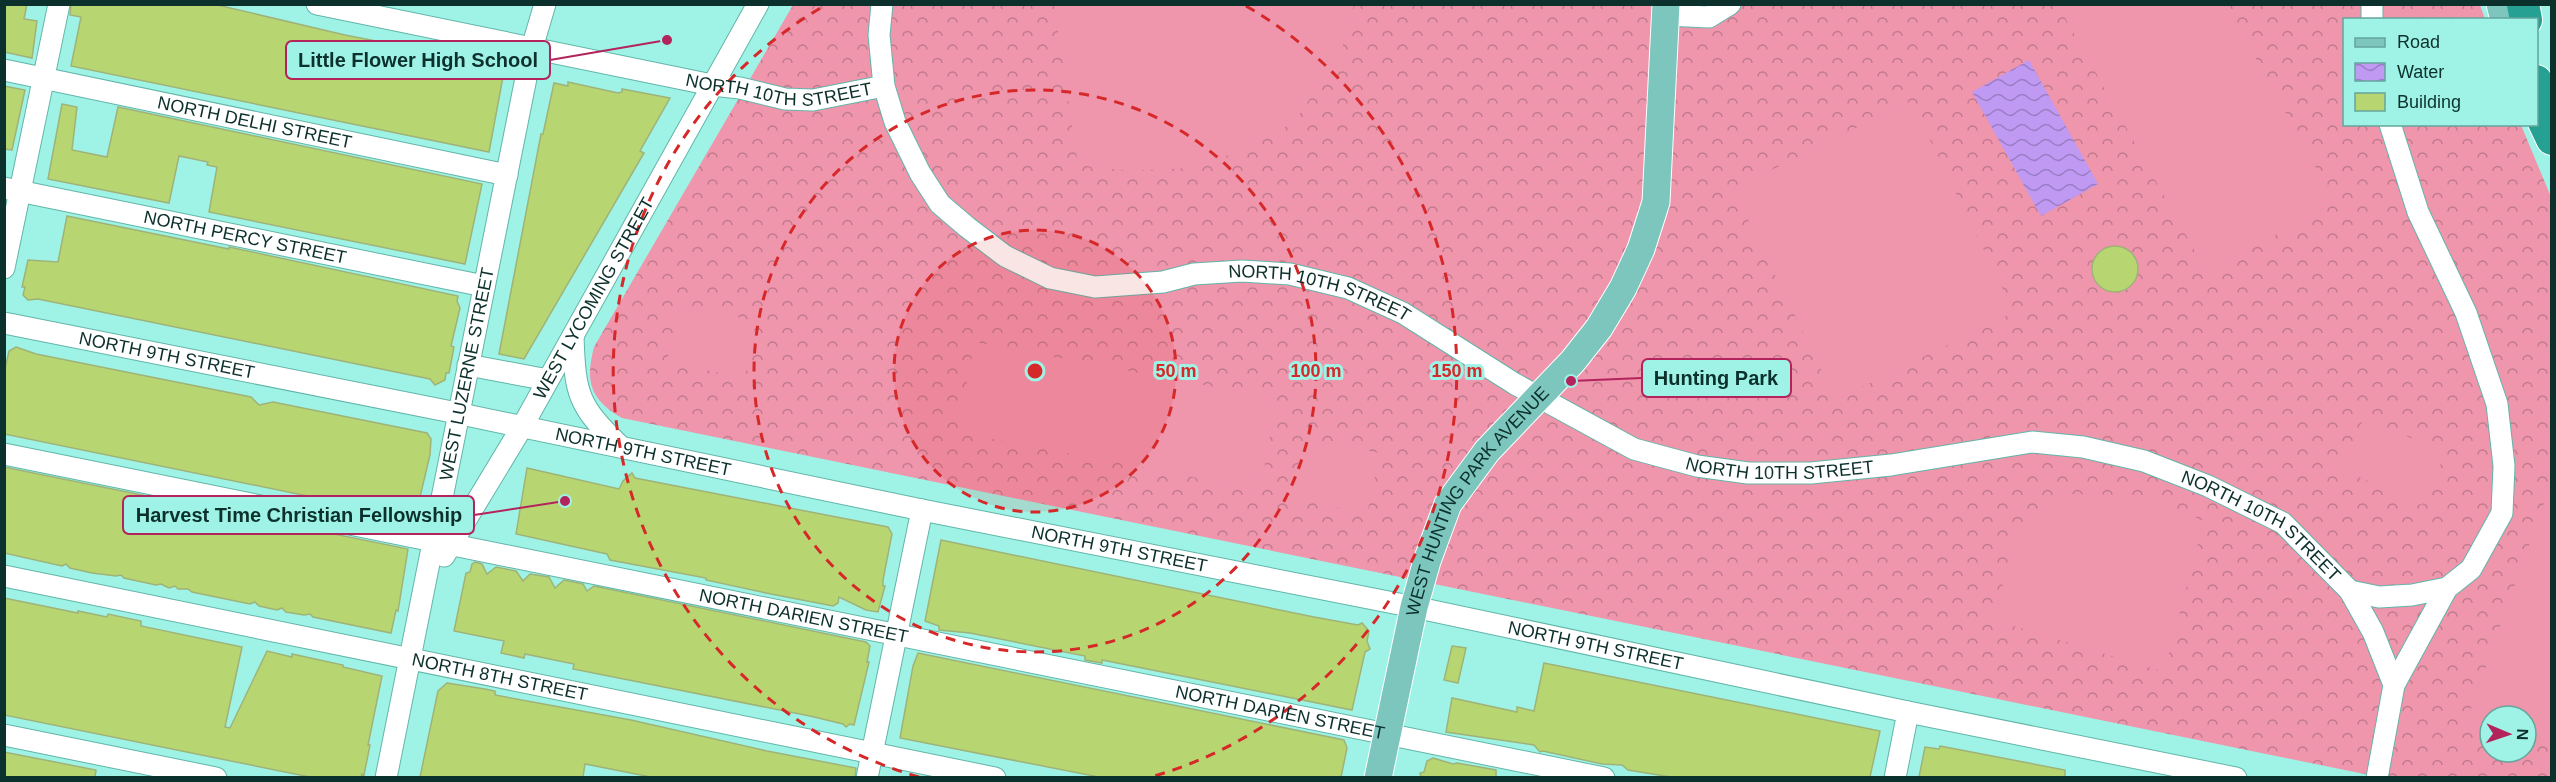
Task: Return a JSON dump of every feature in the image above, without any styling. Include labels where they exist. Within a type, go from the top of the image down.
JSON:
[{"type":"highway","points":[[2538,91],[2544,121]]},
{"type":"main road","name":"WEST HUNTING PARK AVENUE","points":[[1378,777],[1414,607],[1427,561],[1448,504],[1487,451],[1539,397],[1599,328],[1623,288],[1644,239],[1656,202],[1666,10]]},
{"type":"street","points":[[4,268],[12,189],[44,78],[59,4]]},
{"type":"street","name":"NORTH 10TH STREET","points":[[317,4],[712,85],[740,88],[785,99],[813,100],[884,86],[895,122],[920,173],[940,204],[1005,256],[1050,278],[1095,287],[1164,282],[1194,274],[1242,271],[1290,274],[1348,288],[1403,313],[1539,397],[1634,449],[1697,466],[1748,473],[1811,473],[1891,465],[2032,442],[2083,447],[2145,461],[2208,486],[2283,523],[2350,591],[2373,632],[2394,686]]},
{"type":"street","name":"WEST LUZERNE STREET","points":[[442,544],[459,414],[468,365],[532,48],[545,4]]},
{"type":"street","name":"WEST LYCOMING STREET","points":[[410,658],[424,586],[442,544],[522,427],[758,4]]},
{"type":"street","points":[[882,4],[879,35],[884,86]]},
{"type":"street","points":[[1666,10],[1709,16],[1730,4]]},
{"type":"street","name":"NORTH DELHI STREET","points":[[4,70],[507,175]]},
{"type":"street","points":[[2377,777],[2394,686],[2422,629],[2447,588],[2470,569],[2502,513],[2504,465],[2497,404],[2466,313],[2418,212],[2391,126]]},
{"type":"street","name":"NORTH PERCY STREET","points":[[12,189],[484,286]]},
{"type":"street","name":"NORTH 9TH STREET","points":[[4,323],[622,447],[922,510],[1414,607],[1908,712],[2236,777]]},
{"type":"street","points":[[573,336],[574,374],[581,399],[595,422],[622,447]]},
{"type":"street","points":[[468,365],[548,380]]},
{"type":"street","name":"NORTH DARIEN STREET","points":[[4,454],[1604,777]]},
{"type":"street","points":[[867,777],[922,510]]},
{"type":"street","name":"NORTH 8TH STREET","points":[[4,576],[995,777]]},
{"type":"street","name":"NORTH 10TH STREET","points":[[2350,591],[2379,597],[2412,595],[2447,588]]},
{"type":"street","points":[[386,777],[410,658]]},
{"type":"street","points":[[1895,777],[1908,712]]},
{"type":"street","points":[[4,735],[216,777]]},
{"type":"green space","points":[[1054,4],[1354,5],[1341,52],[1295,121],[1254,146],[1191,168],[1129,171],[1078,165]]},
{"type":"green space","points":[[793,5],[2480,5],[2485,18],[2343,18],[2343,126],[2521,126],[2551,197],[2551,777],[2379,777],[622,418],[603,404],[597,396],[590,380],[594,347]]},
{"type":"green space","points":[[2058,5],[2226,5],[2335,202],[2207,273]]},
{"type":"green space","points":[[1911,101],[2014,312],[1836,400],[1733,189]]},
{"type":"green space","points":[[679,305],[756,321],[745,378],[667,362]]},
{"type":"green space","points":[[975,342],[1277,399],[1260,490],[957,432]]},
{"type":"green space","points":[[2364,418],[2446,453],[2422,505],[2341,469]]},
{"type":"green space","points":[[1304,438],[1380,453],[1367,514],[1291,498]]},
{"type":"green space","points":[[2551,483],[2551,748],[2538,744],[2538,704],[2478,704],[2478,726],[2466,723]]},
{"type":"green space","points":[[2062,494],[2144,495],[2204,521],[2164,672],[1994,620],[2015,534]]},
{"type":"water","points":[[2029,60],[2098,184],[2041,216],[1972,92]]},
{"type":"building","points":[[4,4],[27,4],[24,19],[37,21],[32,58],[4,52]]},
{"type":"building","points":[[71,4],[213,4],[345,35],[505,66],[489,152],[71,66],[81,17],[70,15]]},
{"type":"building","points":[[568,82],[618,93],[622,92],[622,89],[670,98],[640,151],[644,153],[524,359],[499,354],[541,134],[543,134],[554,83],[568,86]]},
{"type":"building","points":[[4,86],[25,90],[12,150],[4,149]]},
{"type":"building","points":[[62,104],[77,107],[72,150],[107,157],[118,107],[482,184],[465,264],[209,212],[217,167],[207,165],[208,162],[179,156],[169,203],[48,179]]},
{"type":"building","points":[[67,216],[229,249],[229,247],[458,296],[457,301],[460,308],[451,346],[454,347],[449,373],[446,373],[445,380],[435,385],[430,379],[38,299],[28,300],[23,295],[25,287],[22,287],[28,260],[58,262]]},
{"type":"building","points":[[2115,246],[2124,247],[2131,253],[2137,260],[2137,278],[2131,285],[2124,291],[2115,292],[2106,291],[2099,285],[2093,278],[2092,269],[2093,260],[2099,253],[2106,247]]},
{"type":"building","points":[[16,347],[36,354],[251,397],[259,405],[273,402],[427,433],[431,439],[430,455],[415,518],[4,434],[4,373],[9,351]]},
{"type":"building","points":[[4,467],[408,549],[398,611],[396,610],[391,633],[313,617],[310,614],[286,612],[282,608],[277,610],[259,606],[255,602],[250,604],[192,592],[188,589],[178,589],[175,586],[169,588],[161,584],[124,578],[121,575],[92,573],[70,568],[66,564],[62,566],[4,553]]},
{"type":"building","points":[[527,468],[619,489],[623,481],[632,473],[635,478],[888,527],[892,534],[883,580],[883,586],[885,586],[878,612],[866,610],[839,597],[838,603],[833,606],[766,593],[706,580],[706,578],[610,560],[607,554],[516,534]]},
{"type":"building","points":[[941,540],[1314,617],[1358,625],[1362,623],[1369,631],[1367,641],[1370,649],[1365,652],[1352,710],[1102,660],[1102,663],[1085,660],[1085,656],[970,633],[939,630],[939,626],[925,621]]},
{"type":"building","points":[[475,562],[482,564],[487,574],[496,567],[516,571],[523,581],[530,574],[549,577],[555,588],[564,580],[583,584],[587,591],[594,586],[866,642],[870,646],[867,662],[869,662],[854,725],[850,724],[846,727],[843,724],[810,716],[573,669],[574,664],[525,654],[524,658],[501,653],[504,641],[454,631],[466,573],[470,572]]},
{"type":"building","points":[[4,598],[78,613],[78,611],[107,617],[108,614],[141,621],[141,626],[242,647],[225,727],[230,728],[267,651],[343,665],[343,667],[382,676],[364,775],[362,774],[361,777],[310,777],[4,715]]},
{"type":"building","points":[[1452,646],[1466,648],[1458,683],[1444,680]]},
{"type":"building","points":[[918,653],[1344,740],[1347,748],[1341,777],[1099,777],[900,738],[913,666]]},
{"type":"building","points":[[1544,663],[1880,731],[1870,777],[1671,777],[1628,770],[1622,765],[1602,764],[1540,752],[1534,745],[1446,732],[1452,698],[1517,712],[1517,707],[1534,711]]},
{"type":"building","points":[[447,683],[495,691],[495,695],[631,720],[767,751],[856,768],[855,777],[651,777],[585,764],[583,777],[420,777],[438,691]]},
{"type":"building","points":[[1940,746],[2065,770],[2065,777],[1919,777],[1925,747],[1939,749]]},
{"type":"building","points":[[4,752],[96,770],[95,777],[4,777]]},
{"type":"building","points":[[1433,758],[1453,764],[1496,770],[1496,777],[1421,777],[1420,773],[1424,772],[1427,761]]},
{"type":"place","name":"Little Flower High School","points":[[667,40]]},
{"type":"place","name":"Hunting Park","points":[[1571,381]]},
{"type":"place","name":"Harvest Time Christian Fellowship","points":[[565,501]]}]
